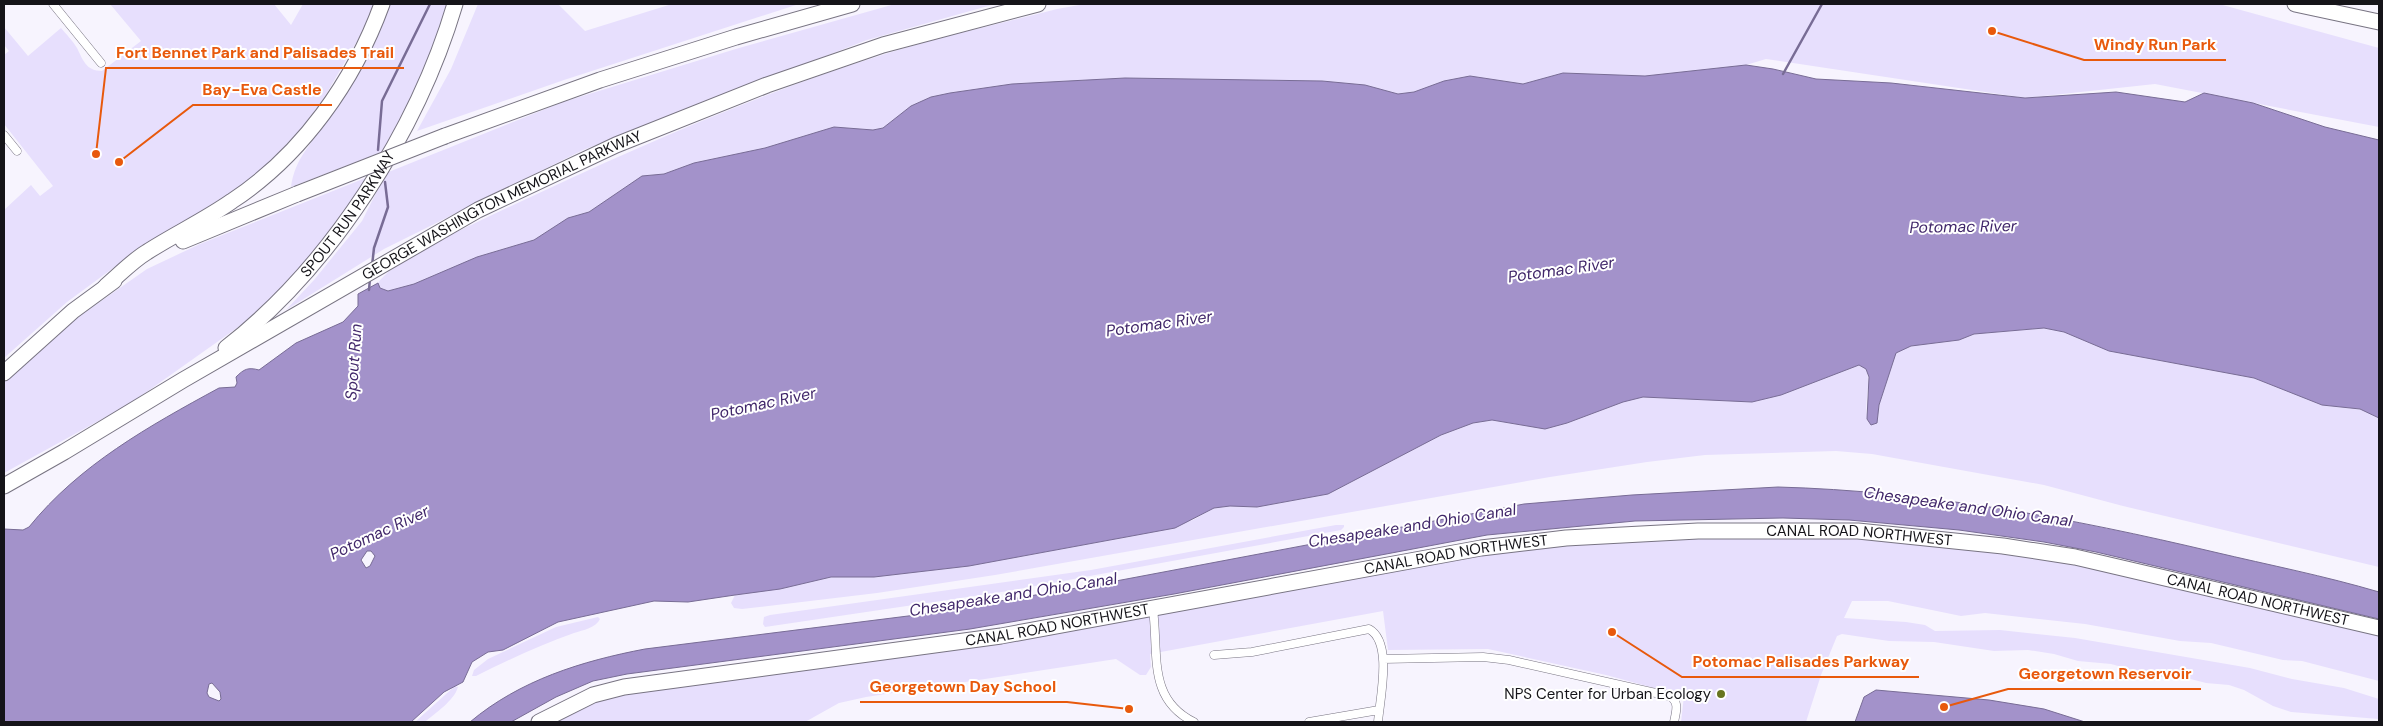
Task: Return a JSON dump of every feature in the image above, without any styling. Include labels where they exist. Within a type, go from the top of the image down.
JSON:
[{"type":"highway","points":[[4,373],[62,320],[106,286],[145,252],[243,194],[290,152],[322,115],[346,80],[367,41],[382,4]]},
{"type":"highway","name":"SPOUT RUN PARKWAY","points":[[183,380],[269,311],[305,273],[338,231],[370,184],[404,125],[432,68],[455,4]]},
{"type":"highway","points":[[106,286],[148,259],[183,241],[444,136],[600,80],[736,37],[852,4]]},
{"type":"highway","name":"GEORGE WASHINGTON MEMORIAL PARKWAY","points":[[4,486],[183,380],[478,210],[616,145],[767,85],[883,45],[1038,4]]},
{"type":"highway","points":[[2295,4],[2379,22]]},
{"type":"highway","name":"CANAL ROAD NORTHWEST","points":[[539,722],[586,698],[617,688],[946,645],[1519,542],[1678,532],[1820,530],[1919,536],[2050,553],[2379,628]]},
{"type":"street","points":[[53,4],[101,63]]},
{"type":"street","points":[[4,135],[17,151]]},
{"type":"street","points":[[1153,609],[1162,691],[1172,708],[1194,722]]},
{"type":"street","points":[[1214,656],[1252,652],[1369,629],[1377,635],[1383,648],[1378,722]]},
{"type":"street","points":[[1383,659],[1501,658],[1669,696],[1674,698],[1677,706],[1674,722]]},
{"type":"street","points":[[1309,722],[1379,710]]},
{"type":"shaded area","points":[[110,4],[274,4],[291,25],[303,4],[374,4],[368,22],[324,98],[305,124],[259,174],[120,263],[67,302],[4,358],[4,210],[31,185],[40,196],[53,186],[4,124],[4,55],[9,51],[4,45],[4,27],[28,56],[61,28],[75,45],[83,61],[92,69],[102,71],[141,41]]},
{"type":"shaded area","points":[[387,4],[449,4],[422,74],[385,151],[291,187],[300,160],[324,123]]},
{"type":"shaded area","points":[[478,4],[558,4],[585,31],[672,4],[799,4],[564,80],[417,131],[451,69]]},
{"type":"shaded area","points":[[895,4],[995,4],[867,40],[583,150],[384,249],[286,310],[314,280],[362,221],[386,173],[563,102],[739,48]]},
{"type":"shaded area","points":[[1085,4],[2219,4],[2379,48],[2379,127],[2155,84],[2025,98],[1766,59],[1746,65],[1645,76],[1563,73],[1523,84],[1470,76],[1444,81],[1414,92],[1398,94],[1365,85],[1322,81],[1125,78],[1012,84],[931,97],[911,106],[883,128],[873,130],[834,127],[765,148],[694,163],[664,174],[642,176],[589,212],[568,218],[534,240],[477,257],[414,284],[388,291],[380,288],[378,283],[399,264],[449,235],[589,170],[734,108],[832,71],[904,48],[1057,9]]},
{"type":"shaded area","points":[[368,177],[328,236],[286,283],[251,318],[131,403],[4,473],[4,382],[64,327],[147,269],[200,244]]},
{"type":"shaded area","points":[[2044,328],[2064,332],[2109,351],[2254,378],[2322,405],[2360,409],[2379,418],[2379,567],[2123,506],[2044,485],[1872,454],[1836,451],[1705,455],[1647,462],[1550,477],[995,575],[877,593],[742,609],[734,608],[731,603],[735,595],[780,589],[831,577],[874,577],[969,566],[1141,534],[1193,520],[1213,508],[1230,506],[1257,507],[1328,494],[1441,435],[1473,423],[1492,420],[1545,429],[1643,397],[1752,402],[1781,395],[1859,365],[1866,369],[1868,376],[1866,405],[1871,425],[1877,423],[1879,405],[1896,353],[1911,346],[1958,340],[1974,334]]},
{"type":"shaded area","points":[[1344,525],[1344,527],[1341,530],[1008,591],[765,627],[763,624],[764,617],[770,615],[1091,570]]},
{"type":"shaded area","points":[[1734,536],[1843,536],[1931,544],[2057,561],[2222,597],[2379,636],[2379,681],[2302,661],[2283,660],[2211,643],[2180,641],[2085,624],[1985,613],[1961,616],[1888,601],[1852,601],[1844,618],[1906,622],[1925,625],[1935,631],[2000,630],[2075,638],[2250,668],[2292,679],[2344,688],[2379,699],[2379,719],[2291,712],[2273,706],[2244,690],[2229,685],[2206,683],[2179,676],[2159,677],[2111,664],[2078,661],[2054,654],[2028,650],[1994,651],[1934,642],[1889,641],[1842,634],[1837,636],[1821,675],[1806,722],[1681,722],[1684,696],[1606,675],[1488,649],[1388,650],[1383,611],[1150,654],[1151,667],[1146,675],[1140,675],[1116,659],[866,697],[839,703],[805,722],[550,722],[608,696],[1472,554],[1547,545]]},
{"type":"shaded area","points":[[598,617],[600,619],[596,625],[549,643],[476,676],[472,676],[474,670],[488,659],[556,627]]},
{"type":"shaded area","points":[[455,686],[458,687],[456,692],[444,706],[425,722],[415,722]]},
{"type":"water","name":"Potomac River","points":[[1746,65],[1816,79],[1891,83],[2025,98],[2116,92],[2185,102],[2204,93],[2253,103],[2325,127],[2379,140],[2379,418],[2360,409],[2322,405],[2254,378],[2109,351],[2064,332],[2044,328],[1974,334],[1959,340],[1911,346],[1896,353],[1879,405],[1877,423],[1871,425],[1867,419],[1869,377],[1866,369],[1859,365],[1781,395],[1752,402],[1643,397],[1545,429],[1492,420],[1473,423],[1441,435],[1328,494],[1257,507],[1230,506],[1214,508],[1175,528],[969,566],[874,577],[831,577],[780,589],[688,602],[654,601],[558,622],[503,650],[488,652],[472,662],[463,682],[444,692],[411,722],[4,722],[4,529],[23,530],[29,527],[70,484],[141,432],[219,388],[235,387],[237,383],[236,377],[244,370],[259,370],[296,343],[343,322],[358,306],[358,294],[378,283],[380,288],[388,291],[414,284],[477,257],[534,240],[568,218],[589,212],[642,176],[664,174],[694,163],[765,148],[834,127],[873,130],[883,128],[911,106],[931,97],[1012,84],[1125,78],[1322,81],[1365,85],[1398,94],[1414,92],[1444,81],[1470,76],[1523,84],[1563,73],[1645,76]],"holes":[[[367,551],[371,551],[375,556],[370,566],[366,568],[361,560]],[[212,683],[220,692],[221,699],[219,701],[209,697],[207,693],[209,684]]]},
{"type":"water","name":"Chesapeake and Ohio Canal","points":[[1778,487],[1888,494],[1943,500],[2106,528],[2318,576],[2379,592],[2379,619],[2096,552],[2044,542],[1959,530],[1849,520],[1783,518],[1635,521],[1487,535],[1174,594],[970,629],[627,674],[593,681],[556,697],[511,722],[470,722],[489,707],[553,674],[575,666],[645,649],[924,614],[1100,584],[1524,504],[1632,495]]},
{"type":"water","points":[[1876,690],[1989,700],[2044,709],[2085,722],[1855,722],[1864,697]]},
{"type":"waterway","name":"Spout Run","points":[[378,150],[382,101],[430,4]]},
{"type":"waterway","points":[[1783,74],[1822,4]]},
{"type":"waterway","name":"Spout Run","points":[[372,266],[374,248],[388,207],[385,182]]},
{"type":"waterway","name":"Spout Run","points":[[369,290],[370,278]]},
{"type":"place","name":"Windy Run Park","points":[[1992,31]]},
{"type":"place","name":"Fort Bennet Park and Palisades Trail","points":[[96,154]]},
{"type":"place","name":"Bay-Eva Castle","points":[[119,162]]},
{"type":"place","name":"Potomac Palisades Parkway","points":[[1612,632]]},
{"type":"place","name":"NPS Center for Urban Ecology","points":[[1721,694]]},
{"type":"place","name":"Georgetown Reservoir","points":[[1944,707]]},
{"type":"place","name":"Georgetown Day School","points":[[1129,709]]}]
